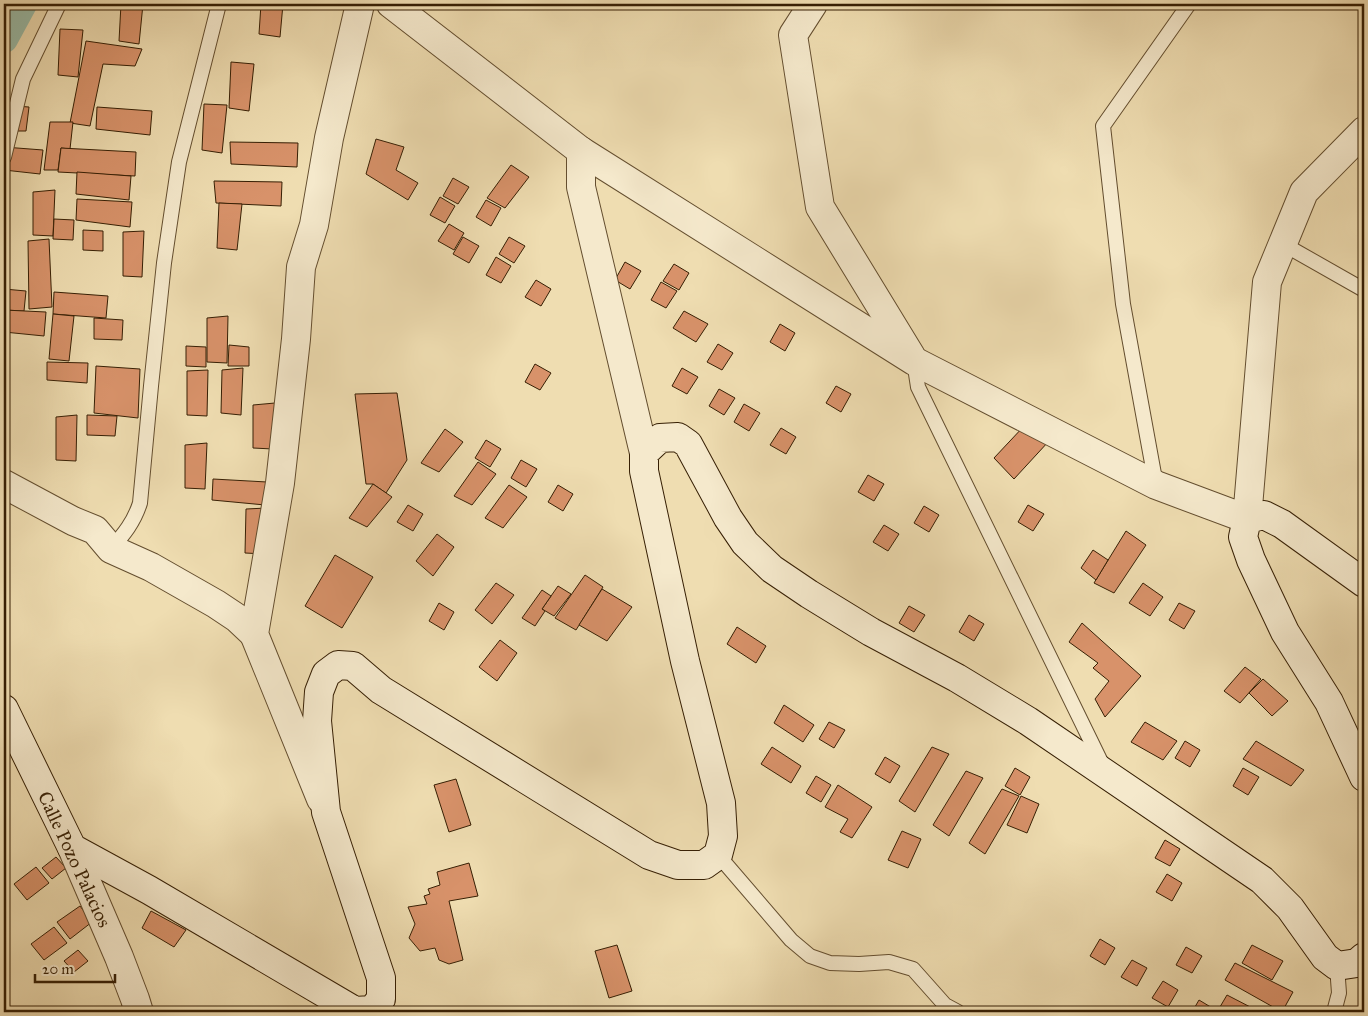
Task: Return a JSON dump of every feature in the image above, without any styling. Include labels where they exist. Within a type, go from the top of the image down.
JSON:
[{"type":"street","points":[[254,634],[280,482],[302,267],[314,225],[329,138],[360,4]]},
{"type":"street","points":[[391,4],[581,151],[914,361],[1156,485],[1247,519],[1264,515],[1282,524],[1364,583]]},
{"type":"street","points":[[813,4],[793,35],[820,207],[914,361]]},
{"type":"street","points":[[1364,131],[1304,192],[1267,282],[1247,519],[1243,537],[1251,560],[1286,632],[1329,702],[1364,777]]},
{"type":"street","points":[[326,812],[317,721],[319,692],[326,674],[338,664],[353,666],[381,690],[649,855],[678,865],[704,865],[718,855],[723,836],[721,803],[683,651],[644,471],[644,453],[581,187],[581,151]]},
{"type":"street","points":[[644,453],[660,438],[678,437],[688,444],[728,518],[745,543],[772,569],[808,594],[871,632],[957,678],[1028,721],[1109,778],[1262,880],[1290,908],[1324,957],[1337,966],[1357,963],[1364,957]]},
{"type":"street","points":[[4,484],[73,521],[95,530],[111,549],[151,567],[216,604],[237,618],[254,634],[326,812],[380,978],[381,999],[373,1011],[356,1011],[149,890],[72,848]]},
{"type":"street","name":"Calle Pozo Palacios","points":[[4,709],[72,848],[119,957],[139,1012]]},
{"type":"lane","points":[[4,157],[24,79],[59,4]]},
{"type":"lane","points":[[111,549],[128,530],[136,517],[140,503],[164,263],[179,162],[219,4]]},
{"type":"lane","points":[[1156,485],[1123,304],[1103,126],[1189,4]]},
{"type":"lane","points":[[1283,244],[1364,290]]},
{"type":"lane","points":[[914,361],[918,387],[1109,778]]},
{"type":"lane","points":[[718,855],[791,940],[810,956],[830,963],[889,962],[913,969],[945,1005],[958,1012]]},
{"type":"lane","points":[[1334,1012],[1339,993],[1337,966]]},
{"type":"building","points":[[121,4],[143,4],[139,44],[119,41]]},
{"type":"building","points":[[261,4],[283,4],[280,37],[259,34]]},
{"type":"building","points":[[60,29],[83,30],[78,77],[58,75]]},
{"type":"building","points":[[86,41],[142,49],[135,66],[103,64],[90,126],[70,123]]},
{"type":"building","points":[[231,62],[254,64],[249,111],[229,108]]},
{"type":"building","points":[[204,104],[227,105],[222,153],[202,150]]},
{"type":"building","points":[[15,106],[29,107],[26,131],[4,131],[4,118],[15,118]]},
{"type":"building","points":[[97,107],[152,111],[150,135],[96,129]]},
{"type":"building","points":[[50,122],[73,122],[70,149],[61,148],[58,170],[44,170]]},
{"type":"building","points":[[376,139],[404,147],[396,170],[418,183],[408,200],[366,174]]},
{"type":"building","points":[[230,142],[298,143],[297,167],[231,164]]},
{"type":"building","points":[[4,147],[43,150],[40,174],[4,170]]},
{"type":"building","points":[[61,148],[136,152],[135,176],[58,172]]},
{"type":"building","points":[[511,165],[529,177],[505,208],[487,198]]},
{"type":"building","points":[[77,172],[131,176],[129,200],[76,194]]},
{"type":"building","points":[[453,178],[469,187],[458,204],[443,196]]},
{"type":"building","points":[[214,181],[282,182],[281,206],[216,203]]},
{"type":"building","points":[[55,190],[53,236],[33,235],[33,192]]},
{"type":"building","points":[[440,197],[455,206],[445,223],[430,215]]},
{"type":"building","points":[[77,199],[132,202],[130,227],[76,220]]},
{"type":"building","points":[[486,200],[501,208],[491,226],[476,217]]},
{"type":"building","points":[[219,203],[242,204],[237,250],[217,248]]},
{"type":"building","points":[[54,219],[74,220],[73,240],[53,239]]},
{"type":"building","points":[[449,224],[464,233],[454,250],[438,241]]},
{"type":"building","points":[[83,230],[103,231],[103,251],[83,250]]},
{"type":"building","points":[[144,231],[142,277],[123,276],[123,232]]},
{"type":"building","points":[[463,237],[479,246],[469,263],[453,254]]},
{"type":"building","points":[[509,237],[525,246],[514,263],[499,254]]},
{"type":"building","points":[[49,239],[52,307],[29,309],[28,241]]},
{"type":"building","points":[[496,257],[511,266],[501,283],[486,275]]},
{"type":"building","points":[[625,262],[641,271],[630,289],[615,280]]},
{"type":"building","points":[[674,264],[689,273],[679,290],[663,281]]},
{"type":"building","points":[[536,280],[551,289],[541,306],[525,297]]},
{"type":"building","points":[[661,282],[677,291],[666,308],[651,300]]},
{"type":"building","points":[[4,289],[26,291],[24,311],[4,310]]},
{"type":"building","points":[[54,292],[108,296],[106,318],[53,314]]},
{"type":"building","points":[[4,310],[46,312],[44,336],[4,332]]},
{"type":"building","points":[[684,311],[708,324],[696,342],[673,328]]},
{"type":"building","points":[[53,314],[74,316],[69,361],[49,359]]},
{"type":"building","points":[[228,316],[227,363],[207,362],[207,318]]},
{"type":"building","points":[[94,318],[123,320],[122,340],[94,339]]},
{"type":"building","points":[[780,324],[795,333],[785,351],[770,342]]},
{"type":"building","points":[[718,344],[733,353],[722,370],[707,362]]},
{"type":"building","points":[[229,345],[249,347],[249,366],[228,366]]},
{"type":"building","points":[[186,346],[206,347],[206,367],[186,366]]},
{"type":"building","points":[[47,362],[88,363],[87,383],[47,380]]},
{"type":"building","points":[[535,364],[551,373],[540,390],[525,382]]},
{"type":"building","points":[[96,366],[140,369],[138,418],[94,413]]},
{"type":"building","points":[[243,368],[241,415],[221,413],[222,370]]},
{"type":"building","points":[[682,368],[698,377],[687,394],[672,386]]},
{"type":"building","points":[[208,370],[207,416],[187,415],[187,371]]},
{"type":"building","points":[[836,386],[851,394],[841,412],[826,403]]},
{"type":"building","points":[[719,389],[735,398],[724,415],[709,406]]},
{"type":"building","points":[[397,393],[407,460],[386,493],[373,484],[366,484],[355,394]]},
{"type":"building","points":[[275,403],[273,449],[253,448],[253,405]]},
{"type":"building","points":[[744,404],[760,413],[749,431],[734,422]]},
{"type":"building","points":[[77,415],[76,461],[56,460],[56,417]]},
{"type":"building","points":[[87,415],[117,416],[115,436],[87,435]]},
{"type":"building","points":[[1025,425],[1049,441],[1014,479],[994,458]]},
{"type":"building","points":[[781,428],[796,437],[786,454],[770,445]]},
{"type":"building","points":[[445,429],[463,442],[439,472],[421,463]]},
{"type":"building","points":[[486,440],[501,449],[490,467],[475,458]]},
{"type":"building","points":[[207,443],[205,489],[185,488],[185,445]]},
{"type":"building","points":[[521,460],[537,469],[526,487],[511,478]]},
{"type":"building","points":[[478,462],[496,474],[472,505],[454,496]]},
{"type":"building","points":[[868,475],[884,484],[874,501],[858,492]]},
{"type":"building","points":[[213,479],[267,482],[265,505],[212,500]]},
{"type":"building","points":[[373,484],[392,497],[367,527],[349,518]]},
{"type":"building","points":[[509,485],[527,497],[503,528],[485,518]]},
{"type":"building","points":[[558,485],[573,494],[563,511],[548,502]]},
{"type":"building","points":[[408,505],[423,514],[413,531],[397,522]]},
{"type":"building","points":[[1028,505],[1044,514],[1033,531],[1018,522]]},
{"type":"building","points":[[924,506],[939,515],[929,532],[914,523]]},
{"type":"building","points":[[267,508],[265,554],[245,553],[246,509]]},
{"type":"building","points":[[884,525],[899,534],[888,551],[873,542]]},
{"type":"building","points":[[1126,531],[1146,545],[1114,593],[1094,583]]},
{"type":"building","points":[[437,534],[454,547],[433,576],[416,561]]},
{"type":"building","points":[[1093,550],[1108,560],[1096,580],[1081,568]]},
{"type":"building","points":[[335,555],[373,577],[342,628],[305,606]]},
{"type":"building","points":[[585,575],[603,587],[576,630],[555,618]]},
{"type":"building","points":[[496,583],[514,595],[492,624],[475,610]]},
{"type":"building","points":[[1143,583],[1163,597],[1150,616],[1129,603]]},
{"type":"building","points":[[558,586],[571,594],[554,616],[542,609]]},
{"type":"building","points":[[602,589],[632,607],[607,641],[579,625]]},
{"type":"building","points":[[542,590],[551,596],[542,609],[545,611],[535,626],[522,618]]},
{"type":"building","points":[[439,603],[454,612],[444,630],[429,621]]},
{"type":"building","points":[[1179,603],[1195,611],[1184,629],[1169,620]]},
{"type":"building","points":[[909,606],[925,615],[914,632],[899,623]]},
{"type":"building","points":[[969,615],[984,624],[974,641],[959,632]]},
{"type":"building","points":[[1082,623],[1141,676],[1105,717],[1095,699],[1109,681],[1093,668],[1098,663],[1069,642]]},
{"type":"building","points":[[737,627],[766,646],[756,663],[727,644]]},
{"type":"building","points":[[500,640],[517,653],[497,681],[479,667]]},
{"type":"building","points":[[1245,667],[1261,679],[1240,703],[1224,691]]},
{"type":"building","points":[[1263,679],[1288,701],[1272,716],[1249,693]]},
{"type":"building","points":[[784,705],[814,725],[803,742],[774,723]]},
{"type":"building","points":[[829,722],[845,730],[834,748],[819,739]]},
{"type":"building","points":[[1145,722],[1177,741],[1163,760],[1131,742]]},
{"type":"building","points":[[1185,741],[1200,750],[1190,767],[1175,758]]},
{"type":"building","points":[[1256,741],[1304,770],[1291,786],[1243,759]]},
{"type":"building","points":[[772,747],[801,766],[791,783],[761,764]]},
{"type":"building","points":[[932,747],[949,754],[915,812],[899,801]]},
{"type":"building","points":[[885,757],[900,766],[890,783],[875,774]]},
{"type":"building","points":[[1015,768],[1030,777],[1020,795],[1005,786]]},
{"type":"building","points":[[1243,768],[1259,777],[1248,795],[1233,786]]},
{"type":"building","points":[[966,771],[983,778],[949,836],[933,825]]},
{"type":"building","points":[[816,776],[831,785],[821,802],[806,793]]},
{"type":"building","points":[[456,779],[471,825],[449,832],[434,785]]},
{"type":"building","points":[[838,785],[872,807],[852,838],[840,832],[848,819],[825,807]]},
{"type":"building","points":[[1002,789],[1019,796],[985,854],[969,843]]},
{"type":"building","points":[[1021,796],[1039,804],[1027,833],[1007,825]]},
{"type":"building","points":[[902,831],[921,839],[908,868],[888,860]]},
{"type":"building","points":[[1165,840],[1180,849],[1170,866],[1155,858]]},
{"type":"building","points":[[56,857],[66,868],[52,879],[42,868]]},
{"type":"building","points":[[469,863],[478,896],[449,901],[463,960],[449,964],[439,960],[435,948],[420,951],[409,938],[415,924],[408,907],[427,904],[424,896],[430,894],[428,889],[440,885],[437,872]]},
{"type":"building","points":[[36,867],[49,883],[27,900],[14,884]]},
{"type":"building","points":[[1167,874],[1182,883],[1172,901],[1156,892]]},
{"type":"building","points":[[80,906],[92,922],[70,939],[57,922]]},
{"type":"building","points":[[151,911],[186,930],[174,947],[142,928]]},
{"type":"building","points":[[54,927],[67,943],[44,960],[31,944]]},
{"type":"building","points":[[1100,939],[1115,948],[1105,965],[1090,956]]},
{"type":"building","points":[[617,945],[632,991],[609,998],[595,951]]},
{"type":"building","points":[[1252,945],[1283,961],[1272,980],[1242,963]]},
{"type":"building","points":[[1186,947],[1202,956],[1192,973],[1176,965]]},
{"type":"building","points":[[78,950],[88,961],[74,972],[64,961]]},
{"type":"building","points":[[1132,960],[1147,968],[1137,986],[1121,977]]},
{"type":"building","points":[[1235,963],[1293,992],[1282,1012],[1225,980]]},
{"type":"building","points":[[1163,981],[1178,990],[1168,1007],[1152,998]]},
{"type":"building","points":[[1227,995],[1258,1011],[1217,1012]]},
{"type":"building","points":[[1199,1000],[1214,1009],[1212,1012],[1192,1012]]},
{"type":"waterway","points":[[4,39],[23,4]]}]
